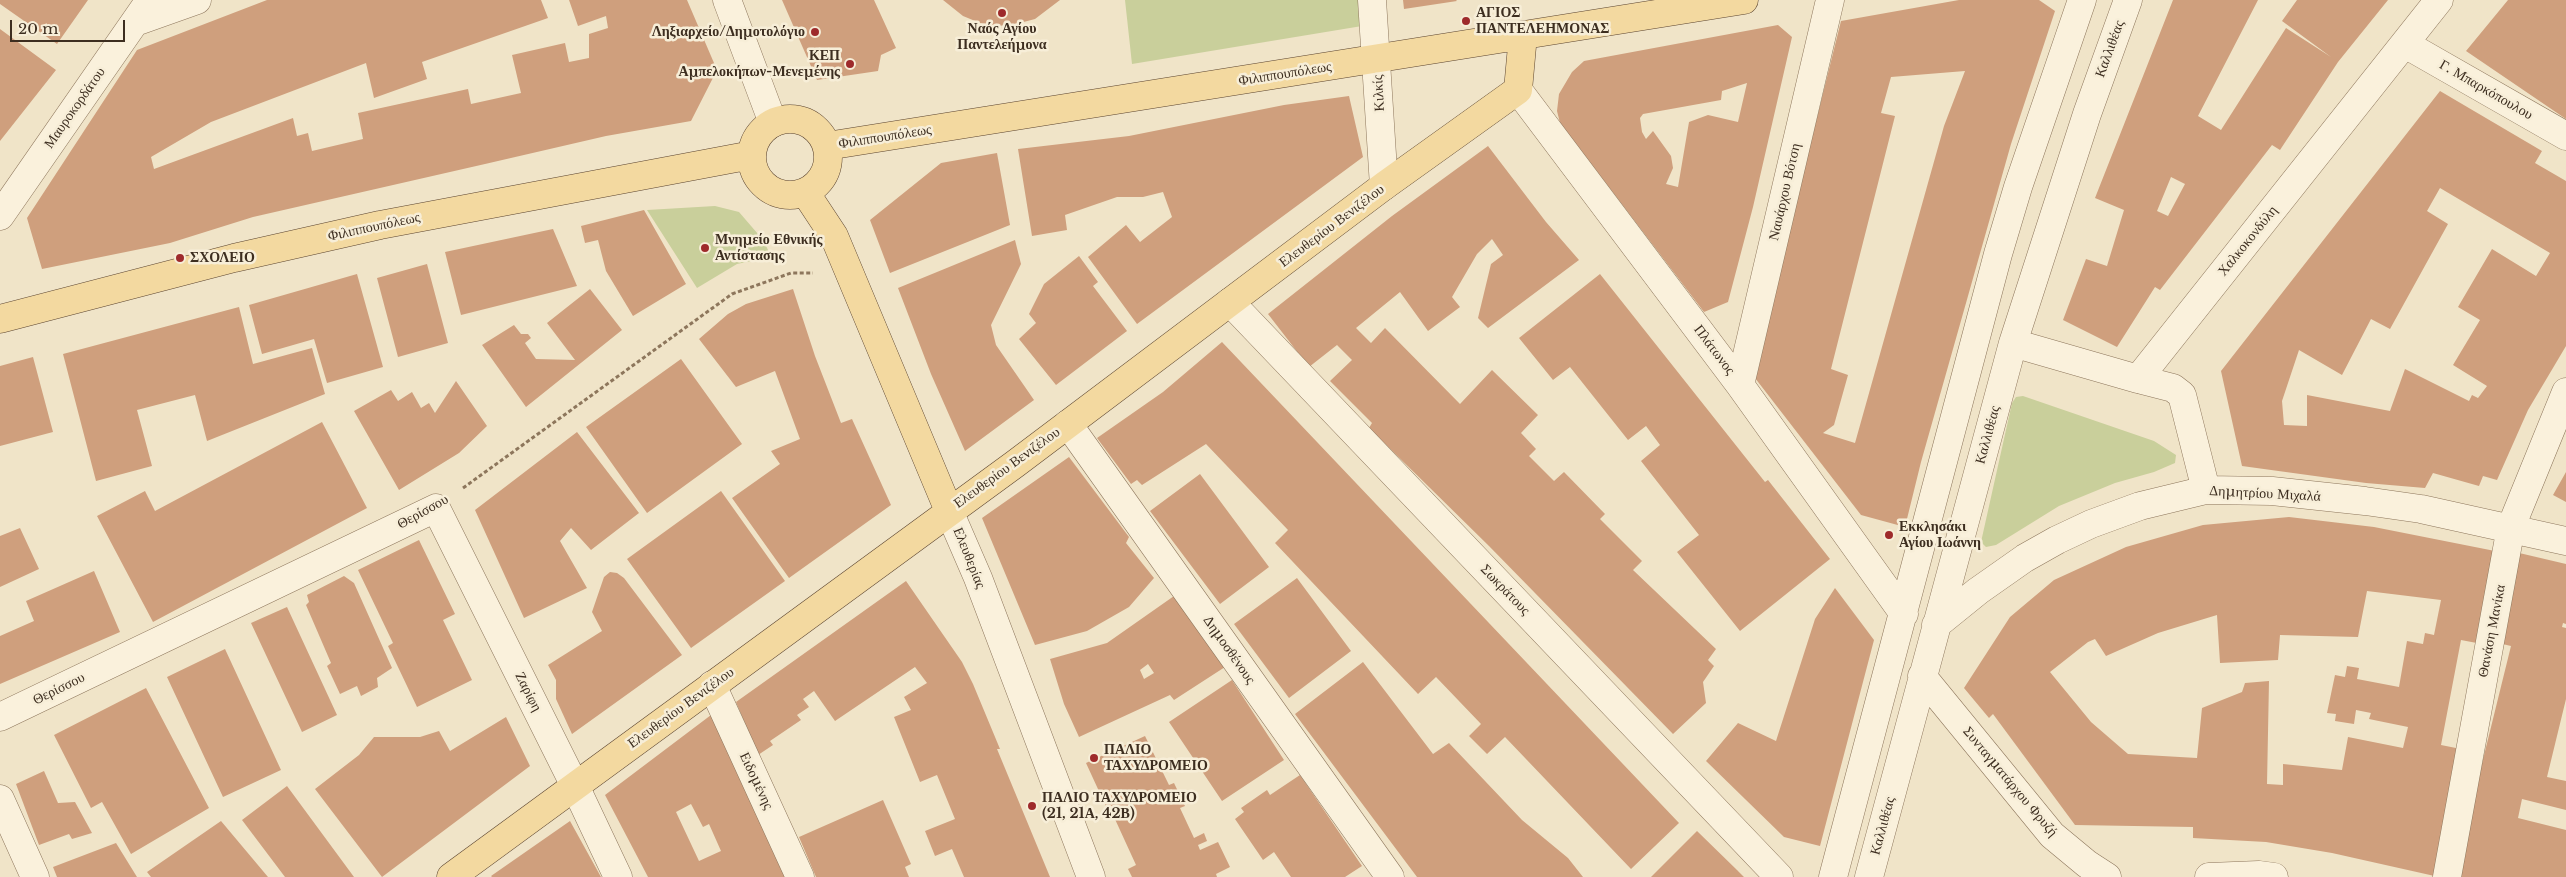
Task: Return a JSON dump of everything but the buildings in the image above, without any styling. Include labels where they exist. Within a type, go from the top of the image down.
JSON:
[{"type":"main road","name":"Φιλιππουπόλεως","points":[[827,146],[1744,0]]},
{"type":"main road","points":[[1518,90],[1523,35]]},
{"type":"main road","name":"Ελευθερίου Βενιζέλου","points":[[451,877],[1068,424],[1384,186],[1518,90]]},
{"type":"main road","points":[[784,119],[805,122],[823,136],[827,146],[828,157],[824,173],[814,187],[805,192],[783,195],[764,185],[753,166],[752,155],[755,142],[763,131],[773,123],[784,119]]},
{"type":"main road","name":"Φιλιππουπόλεως","points":[[0,319],[234,258],[380,225],[752,155]]},
{"type":"main road","name":"Ελευθερίας","points":[[805,192],[829,226],[949,511]]},
{"type":"street","points":[[142,11],[198,0]]},
{"type":"street","points":[[727,0],[773,123]]},
{"type":"street","name":"Κιλκίς","points":[[1372,0],[1384,186]]},
{"type":"street","name":"Ναυάρχου Βότση","points":[[1740,385],[1830,0]]},
{"type":"street","points":[[1833,877],[2001,244],[2041,116],[2082,0]]},
{"type":"street","name":"Καλλιθέας","points":[[1869,877],[2013,343],[2084,122],[2128,0]]},
{"type":"street","name":"Χαλκοκονδύλη","points":[[2138,379],[2406,44],[2439,0]]},
{"type":"street","name":"Μαυροκορδάτου","points":[[0,216],[142,11]]},
{"type":"street","name":"Γ. Μπαρκόπουλου","points":[[2406,44],[2566,136]]},
{"type":"street","name":"Πλάτωνος","points":[[1518,90],[1740,385],[1904,614]]},
{"type":"street","name":"Σωκράτους","points":[[1230,302],[1780,877]]},
{"type":"street","points":[[2013,343],[2173,388],[2182,395],[2206,490]]},
{"type":"street","name":"Θανάση Μανίκα","points":[[2446,877],[2511,527],[2566,392]]},
{"type":"street","name":"Δημοσθένους","points":[[1068,424],[1390,877]]},
{"type":"street","name":"Δημητρίου Μιχαλά","points":[[1936,625],[1993,580],[2057,540],[2091,524],[2140,506],[2206,490],[2272,491],[2365,501],[2511,527],[2566,541]]},
{"type":"street","name":"Θερίσσου","points":[[0,717],[436,508]]},
{"type":"street","name":"Ζαρίφη","points":[[436,508],[575,786],[618,877]]},
{"type":"street","name":"Ελευθερίας","points":[[949,511],[978,578],[1091,877]]},
{"type":"street","name":"Συνταγματάρχου Φρυζή","points":[[1922,676],[2052,835],[2087,864],[2107,877]]},
{"type":"street","name":"Ειδομένης","points":[[712,686],[800,877]]},
{"type":"street","points":[[0,799],[35,877]]},
{"type":"street","points":[[2209,877],[2244,875],[2274,877]]},
{"type":"path","name":"Θερίσσου","points":[[436,508],[732,294],[791,273],[851,275]]},
{"type":"green space","points":[[1125,0],[1361,0],[1362,26],[1132,64]]},
{"type":"green space","points":[[715,206],[739,212],[764,241],[771,257],[737,264],[697,288],[647,210]]},
{"type":"green space","points":[[2023,396],[2154,441],[2176,455],[2175,463],[2154,472],[2115,483],[2059,506],[1996,545],[1986,547],[1981,542],[2012,403],[2016,397]]},
{"type":"place","name":"Ναός Αγίου Παντελεήμονα","points":[[1002,13]]},
{"type":"place","name":"ΑΓΙΟΣ ΠΑΝΤΕΛΕΗΜΟΝΑΣ","points":[[1466,21]]},
{"type":"place","name":"Ληξιαρχείο/Δημοτολόγιο","points":[[815,32]]},
{"type":"place","name":"ΚΕΠ Αμπελοκήπων-Μενεμένης","points":[[850,64]]},
{"type":"place","name":"Μνημείο Εθνικής Αντίστασης","points":[[705,248]]},
{"type":"place","name":"ΣΧΟΛΕΙΟ","points":[[180,258]]},
{"type":"place","name":"Εκκλησάκι Αγίου Ιωάννη","points":[[1889,535]]},
{"type":"place","name":"ΠΑΛΙΟ ΤΑΧΥΔΡΟΜΕΙΟ","points":[[1094,758]]},
{"type":"place","name":"ΠΑΛΙΟ ΤΑΧΥΔΡΟΜΕΙΟ (21, 21Α, 42Β)","points":[[1032,806]]}]
